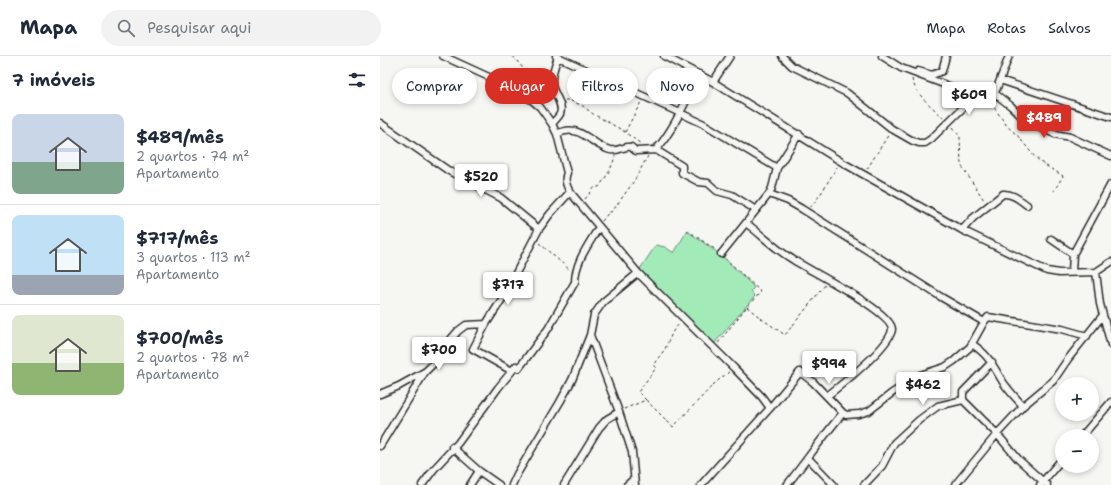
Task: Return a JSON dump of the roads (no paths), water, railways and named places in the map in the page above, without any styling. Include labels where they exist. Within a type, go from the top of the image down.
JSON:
[{"type":"street","points":[[442,56],[525,95],[540,107],[557,134],[567,173],[567,186],[570,192],[638,273],[734,368],[762,397],[770,408]]},
{"type":"street","points":[[552,124],[560,114],[559,102],[553,92],[552,80],[557,56],[704,124],[777,168]]},
{"type":"street","points":[[664,56],[687,68]]},
{"type":"street","points":[[713,82],[730,56]]},
{"type":"street","points":[[782,56],[792,66],[848,93],[892,129],[919,143],[925,143],[975,96]]},
{"type":"street","points":[[882,56],[901,68],[975,96],[987,98],[994,93],[1009,56]]},
{"type":"street","points":[[911,72],[917,71],[932,75],[942,71],[946,56]]},
{"type":"street","points":[[709,80],[864,175],[962,230],[1047,271],[1096,272],[1111,262]]},
{"type":"street","points":[[1000,80],[1111,117]]},
{"type":"street","points":[[994,93],[1012,106],[1027,122],[1055,134],[1070,137],[1111,156]]},
{"type":"street","points":[[656,150],[664,140],[684,104]]},
{"type":"street","points":[[380,123],[449,171],[501,198],[539,229]]},
{"type":"street","points":[[557,134],[569,130],[579,132],[585,134],[594,143],[601,147],[616,151],[628,147],[631,147],[636,151],[656,150],[679,163],[682,166],[682,173],[699,182],[708,183],[717,191],[732,195],[756,210]]},
{"type":"street","points":[[721,254],[769,194],[777,175],[777,168],[799,134]]},
{"type":"street","points":[[1072,272],[1073,254],[1111,184]]},
{"type":"street","points":[[512,371],[473,349],[486,324],[504,296],[539,229],[550,214],[570,192]]},
{"type":"street","points":[[962,230],[973,218],[1003,194],[1008,193],[1027,205]]},
{"type":"street","points":[[769,194],[788,201],[941,297],[984,322]]},
{"type":"street","points":[[746,223],[790,258],[829,279],[886,318],[891,324],[892,330],[888,338],[868,363],[827,396]]},
{"type":"street","points":[[422,485],[452,447],[458,442],[516,366],[519,368],[548,329],[575,282],[575,274],[583,255],[599,227]]},
{"type":"street","points":[[1051,239],[1073,254]]},
{"type":"street","points":[[1096,272],[1100,304],[1111,345]]},
{"type":"street","points":[[512,485],[563,397],[590,335],[594,315],[603,302],[638,273]]},
{"type":"street","points":[[956,485],[1023,406],[1053,381],[1068,359],[1103,315]]},
{"type":"street","points":[[701,485],[800,372],[827,396],[843,413],[846,415],[859,414],[869,411],[892,393],[920,375],[945,367],[954,361],[972,344],[988,317],[1062,329],[1087,336]]},
{"type":"street","points":[[380,446],[426,371],[443,354],[458,331],[466,325],[486,324]]},
{"type":"street","points":[[590,335],[619,412],[632,452],[634,482],[627,485]]},
{"type":"street","points":[[972,344],[982,350],[992,362],[1011,392],[1023,406]]},
{"type":"street","points":[[992,362],[963,392],[963,400],[998,434],[1019,460],[1043,484],[1055,468]]},
{"type":"street","points":[[380,394],[399,386],[426,371]]},
{"type":"street","points":[[864,485],[882,466],[894,443],[919,420],[938,406],[963,400]]},
{"type":"street","points":[[1088,429],[1111,402]]},
{"type":"street","points":[[564,485],[599,428],[608,419],[619,412]]},
{"type":"street","points":[[787,485],[843,413]]},
{"type":"street","points":[[452,447],[479,471],[499,485]]},
{"type":"street","points":[[808,459],[834,485]]},
{"type":"street","points":[[470,485],[479,471]]},
{"type":"waterway","points":[[587,140],[594,147],[602,149]]},
{"type":"waterway","points":[[650,147],[655,144]]}]
